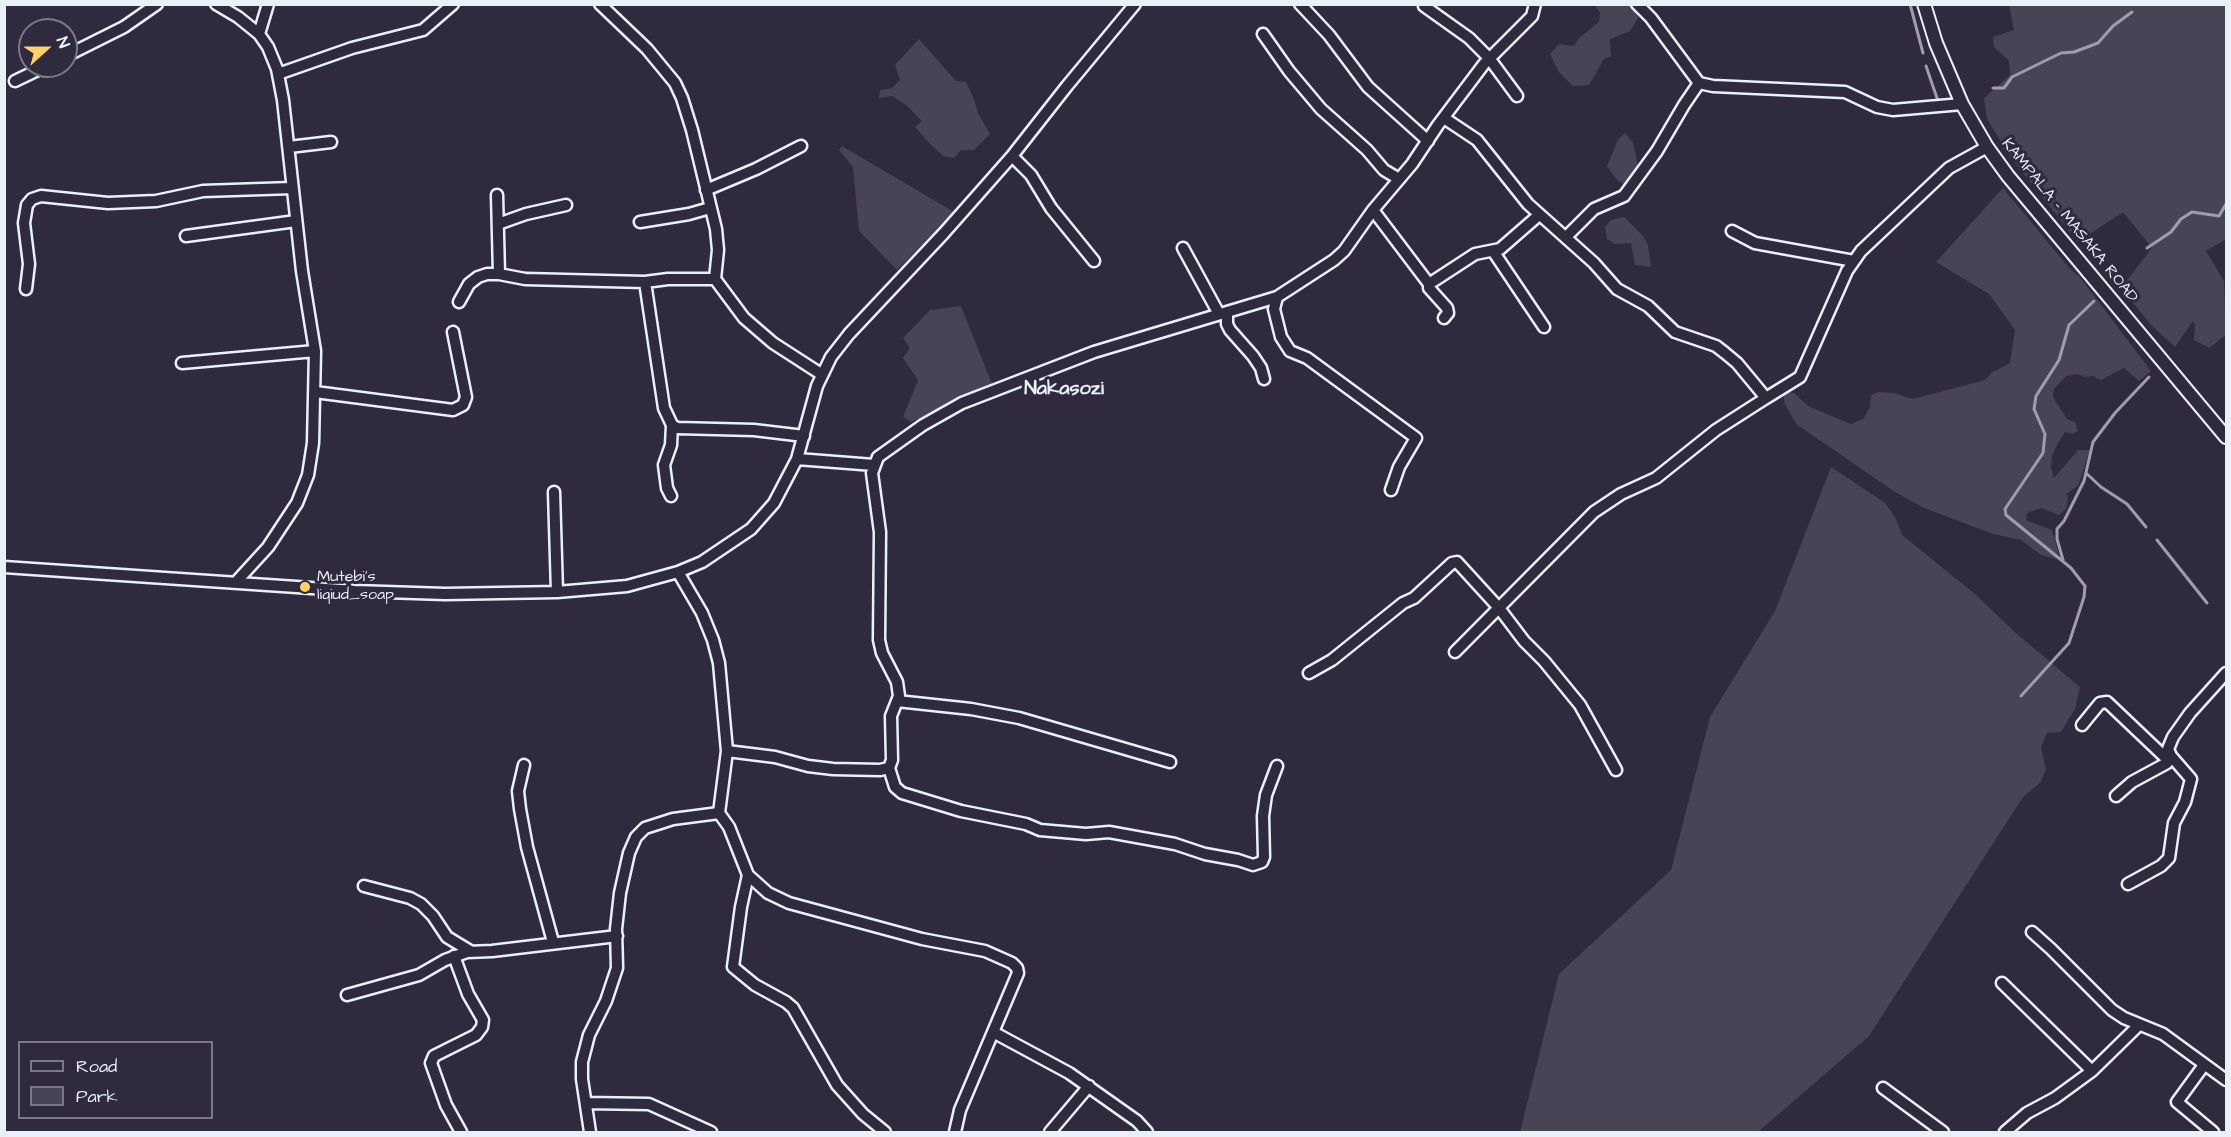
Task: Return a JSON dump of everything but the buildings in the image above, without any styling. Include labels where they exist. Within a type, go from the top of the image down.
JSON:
[{"type":"main road","name":"KAMPALA - MASAKA ROAD","points":[[1924,4],[1936,43],[1962,104],[1987,147],[2008,176],[2226,437]]},
{"type":"street","points":[[78,50],[124,27],[157,4]]},
{"type":"street","points":[[216,4],[238,17],[259,34],[268,47],[278,74],[315,351],[315,392],[308,475],[301,494],[268,547],[236,582]]},
{"type":"street","points":[[259,34],[268,4]]},
{"type":"street","points":[[278,74],[352,48],[423,30],[453,4]]},
{"type":"street","points":[[600,4],[647,50],[675,83],[692,130],[716,229],[718,250],[715,279],[744,318],[773,343],[821,374]]},
{"type":"street","points":[[4,567],[355,591],[445,594],[556,592],[627,586],[678,572],[702,562],[751,529],[774,503],[797,459],[821,374],[831,357],[849,334],[944,233],[1012,156],[1135,4]]},
{"type":"street","points":[[1300,4],[1335,42],[1368,87],[1428,141]]},
{"type":"street","points":[[1277,766],[1266,795],[1263,816],[1264,856],[1262,862],[1253,865],[1204,854],[1175,844],[1159,843],[1109,832],[1086,834],[1040,830],[1026,824],[961,811],[902,793],[895,787],[889,768],[892,760],[891,716],[899,696],[897,682],[882,653],[879,640],[880,532],[872,473],[874,465],[883,453],[915,430],[962,404],[1094,352],[1277,297],[1305,280],[1344,251],[1489,58],[1532,16],[1535,4]]},
{"type":"street","points":[[1637,4],[1651,18],[1700,83],[1713,86],[1845,92],[1869,104],[1893,110],[1962,104]]},
{"type":"street","points":[[1424,6],[1469,38],[1489,58],[1517,96]]},
{"type":"street","points":[[1263,34],[1288,71],[1321,109],[1367,150],[1384,170],[1399,179]]},
{"type":"street","points":[[15,81],[21,78]]},
{"type":"street","points":[[1566,237],[1594,209],[1624,196],[1657,152],[1684,105],[1700,83]]},
{"type":"street","points":[[1444,118],[1477,140],[1516,190],[1539,214],[1594,263],[1617,289],[1648,306],[1675,332],[1716,346],[1725,352],[1766,398]]},
{"type":"street","points":[[289,147],[331,142]]},
{"type":"street","points":[[706,190],[756,169],[801,146]]},
{"type":"street","points":[[1455,652],[1604,504],[1656,478],[1716,430],[1800,377],[1847,271],[1854,261],[1881,230],[1949,168],[1987,147]]},
{"type":"street","points":[[1012,156],[1031,175],[1051,208],[1094,261]]},
{"type":"street","points":[[26,289],[29,264],[24,223],[27,205],[32,199],[41,196],[108,203],[156,201],[202,191],[292,188]]},
{"type":"street","points":[[497,195],[499,274]]},
{"type":"street","points":[[498,224],[526,214],[566,206]]},
{"type":"street","points":[[640,222],[711,208]]},
{"type":"street","points":[[1373,210],[1429,284],[1429,288],[1447,308],[1448,313],[1444,318]]},
{"type":"street","points":[[1429,284],[1475,254],[1493,251],[1509,242],[1539,214]]},
{"type":"street","points":[[186,236],[230,228],[296,221]]},
{"type":"street","points":[[1732,231],[1755,243],[1854,261]]},
{"type":"street","points":[[1183,248],[1223,313],[1230,330],[1261,368],[1264,379]]},
{"type":"street","points":[[1493,251],[1544,327]]},
{"type":"street","points":[[459,302],[469,284],[478,276],[499,274],[525,279],[645,282],[668,279],[715,279]]},
{"type":"street","points":[[645,282],[664,408],[672,425],[671,445],[664,465],[667,488],[671,496]]},
{"type":"street","points":[[1277,297],[1274,309],[1276,319],[1281,337],[1290,351],[1307,358],[1416,438],[1399,467],[1391,490]]},
{"type":"street","points":[[315,392],[453,410],[463,405],[466,397],[453,332]]},
{"type":"street","points":[[182,363],[315,351]]},
{"type":"street","points":[[672,425],[677,428],[754,430],[804,436]]},
{"type":"street","points":[[797,459],[874,465]]},
{"type":"street","points":[[554,492],[556,592]]},
{"type":"street","points":[[1309,673],[1332,660],[1414,597],[1452,563],[1457,562],[1499,608],[1524,641],[1544,661],[1580,705],[1616,770]]},
{"type":"street","points":[[678,572],[702,613],[718,663],[727,751],[719,813],[729,827],[748,875],[768,892],[789,903],[922,939],[985,951],[1012,963],[1018,973],[960,1110],[955,1132]]},
{"type":"street","points":[[2116,796],[2132,782],[2167,763],[2170,758],[2168,749],[2173,737],[2190,713],[2226,673]]},
{"type":"street","points":[[897,701],[971,709],[1019,718],[1170,762]]},
{"type":"street","points":[[2082,725],[2100,703],[2106,702],[2191,779],[2185,802],[2174,823],[2169,858],[2161,866],[2128,884]]},
{"type":"street","points":[[727,751],[775,757],[808,766],[880,770],[889,768]]},
{"type":"street","points":[[525,765],[518,791],[520,809],[527,847],[553,942]]},
{"type":"street","points":[[590,1132],[582,1062],[589,1035],[615,978],[620,893],[629,853],[636,837],[645,828],[719,813]]},
{"type":"street","points":[[748,875],[733,967],[755,985],[793,1008],[837,1085],[863,1114],[885,1132]]},
{"type":"street","points":[[364,886],[410,898],[421,904],[433,916],[447,937],[470,951]]},
{"type":"street","points":[[2032,932],[2051,948],[2112,1010],[2124,1018],[2163,1034],[2226,1080]]},
{"type":"street","points":[[346,995],[419,975],[454,956],[470,951],[492,951],[617,936]]},
{"type":"street","points":[[454,956],[468,994],[483,1020],[482,1027],[476,1035],[434,1056],[431,1063],[446,1105],[461,1132]]},
{"type":"street","points":[[2002,983],[2092,1071]]},
{"type":"street","points":[[2004,1132],[2027,1113],[2055,1098],[2092,1071],[2139,1025]]},
{"type":"street","points":[[993,1032],[1089,1086],[1137,1121],[1147,1132]]},
{"type":"street","points":[[2204,1065],[2177,1102],[2213,1132]]},
{"type":"street","points":[[1050,1132],[1089,1086]]},
{"type":"street","points":[[1882,1088],[1943,1132]]},
{"type":"street","points":[[586,1103],[649,1104],[711,1132]]},
{"type":"green space","points":[[1595,5],[1637,5],[1638,18],[1630,31],[1610,39],[1611,56],[1604,59],[1589,85],[1573,86],[1559,72],[1550,54],[1559,44],[1574,46],[1579,38],[1599,22],[1600,13]]},
{"type":"green space","points":[[2009,5],[2226,5],[2226,239],[2206,251],[2224,281],[2226,335],[2209,348],[2194,340],[2193,321],[2175,347],[2151,325],[2121,288],[2152,248],[2123,212],[2078,242],[2012,159],[1987,119],[1984,98],[2010,75],[2009,61],[1994,47],[1993,37],[2014,30]]},
{"type":"green space","points":[[919,39],[956,81],[966,82],[978,113],[990,134],[974,150],[961,150],[954,158],[943,156],[928,142],[915,127],[922,121],[906,105],[892,96],[879,98],[880,90],[892,88],[900,80],[895,65]]},
{"type":"green space","points":[[1625,133],[1633,143],[1640,173],[1627,186],[1617,180],[1607,166],[1618,140]]},
{"type":"green space","points":[[842,146],[954,212],[897,270],[859,231],[853,167],[839,150]]},
{"type":"green space","points":[[2003,188],[2070,269],[2079,276],[2151,371],[2139,381],[2124,368],[2101,380],[2093,376],[2084,377],[2078,374],[2066,376],[2054,389],[2053,397],[2067,419],[2075,422],[2078,431],[2072,434],[2065,432],[2058,443],[2052,456],[2051,467],[2054,478],[2078,450],[2090,450],[2078,486],[2066,494],[2068,498],[2066,509],[2059,515],[2041,508],[2027,513],[2026,520],[2052,530],[2058,551],[2057,559],[2041,555],[2021,540],[1993,534],[1924,508],[1895,492],[1796,424],[1784,402],[1784,395],[1789,392],[1794,393],[1808,406],[1851,424],[1863,419],[1870,407],[1871,395],[1878,392],[1894,393],[1913,399],[1985,380],[1991,373],[2010,363],[2015,330],[1989,294],[1936,262]]},
{"type":"green space","points":[[1624,217],[1643,236],[1648,245],[1651,267],[1635,265],[1631,243],[1614,244],[1607,239],[1605,227],[1611,220]]},
{"type":"green space","points":[[961,306],[992,384],[911,422],[903,417],[918,380],[903,358],[910,348],[903,338],[930,310]]},
{"type":"green space","points":[[1831,467],[1885,503],[1895,517],[1902,535],[1975,594],[2017,634],[2080,687],[2075,709],[2061,732],[2047,733],[2041,747],[2046,769],[2041,782],[2023,797],[1869,1036],[1758,1132],[1520,1132],[1559,974],[1671,870],[1710,717],[1775,611]]},
{"type":"waterway","points":[[1910,4],[1923,53]]},
{"type":"waterway","points":[[1993,88],[2004,88],[2012,77],[2061,53],[2074,52],[2098,43],[2113,26],[2132,12]]},
{"type":"waterway","points":[[1926,66],[1938,101]]},
{"type":"waterway","points":[[2147,248],[2171,232],[2181,219],[2192,212],[2219,216],[2226,204]]},
{"type":"waterway","points":[[2021,696],[2069,643],[2084,597],[2085,586],[2071,568],[2006,515],[2005,509],[2043,453],[2045,434],[2034,409],[2036,396],[2059,360],[2069,325],[2094,301]]},
{"type":"waterway","points":[[2063,560],[2057,539],[2057,529],[2064,521],[2084,481],[2093,442],[2115,413],[2149,377]]},
{"type":"waterway","points":[[2086,473],[2101,487],[2127,504],[2146,527]]},
{"type":"waterway","points":[[2157,540],[2207,603]]},
{"type":"place","name":"Mutebi's liqiud_soap","points":[[305,587]]},
{"type":"district","name":"Nakasozi","points":[[1064,390]]}]
